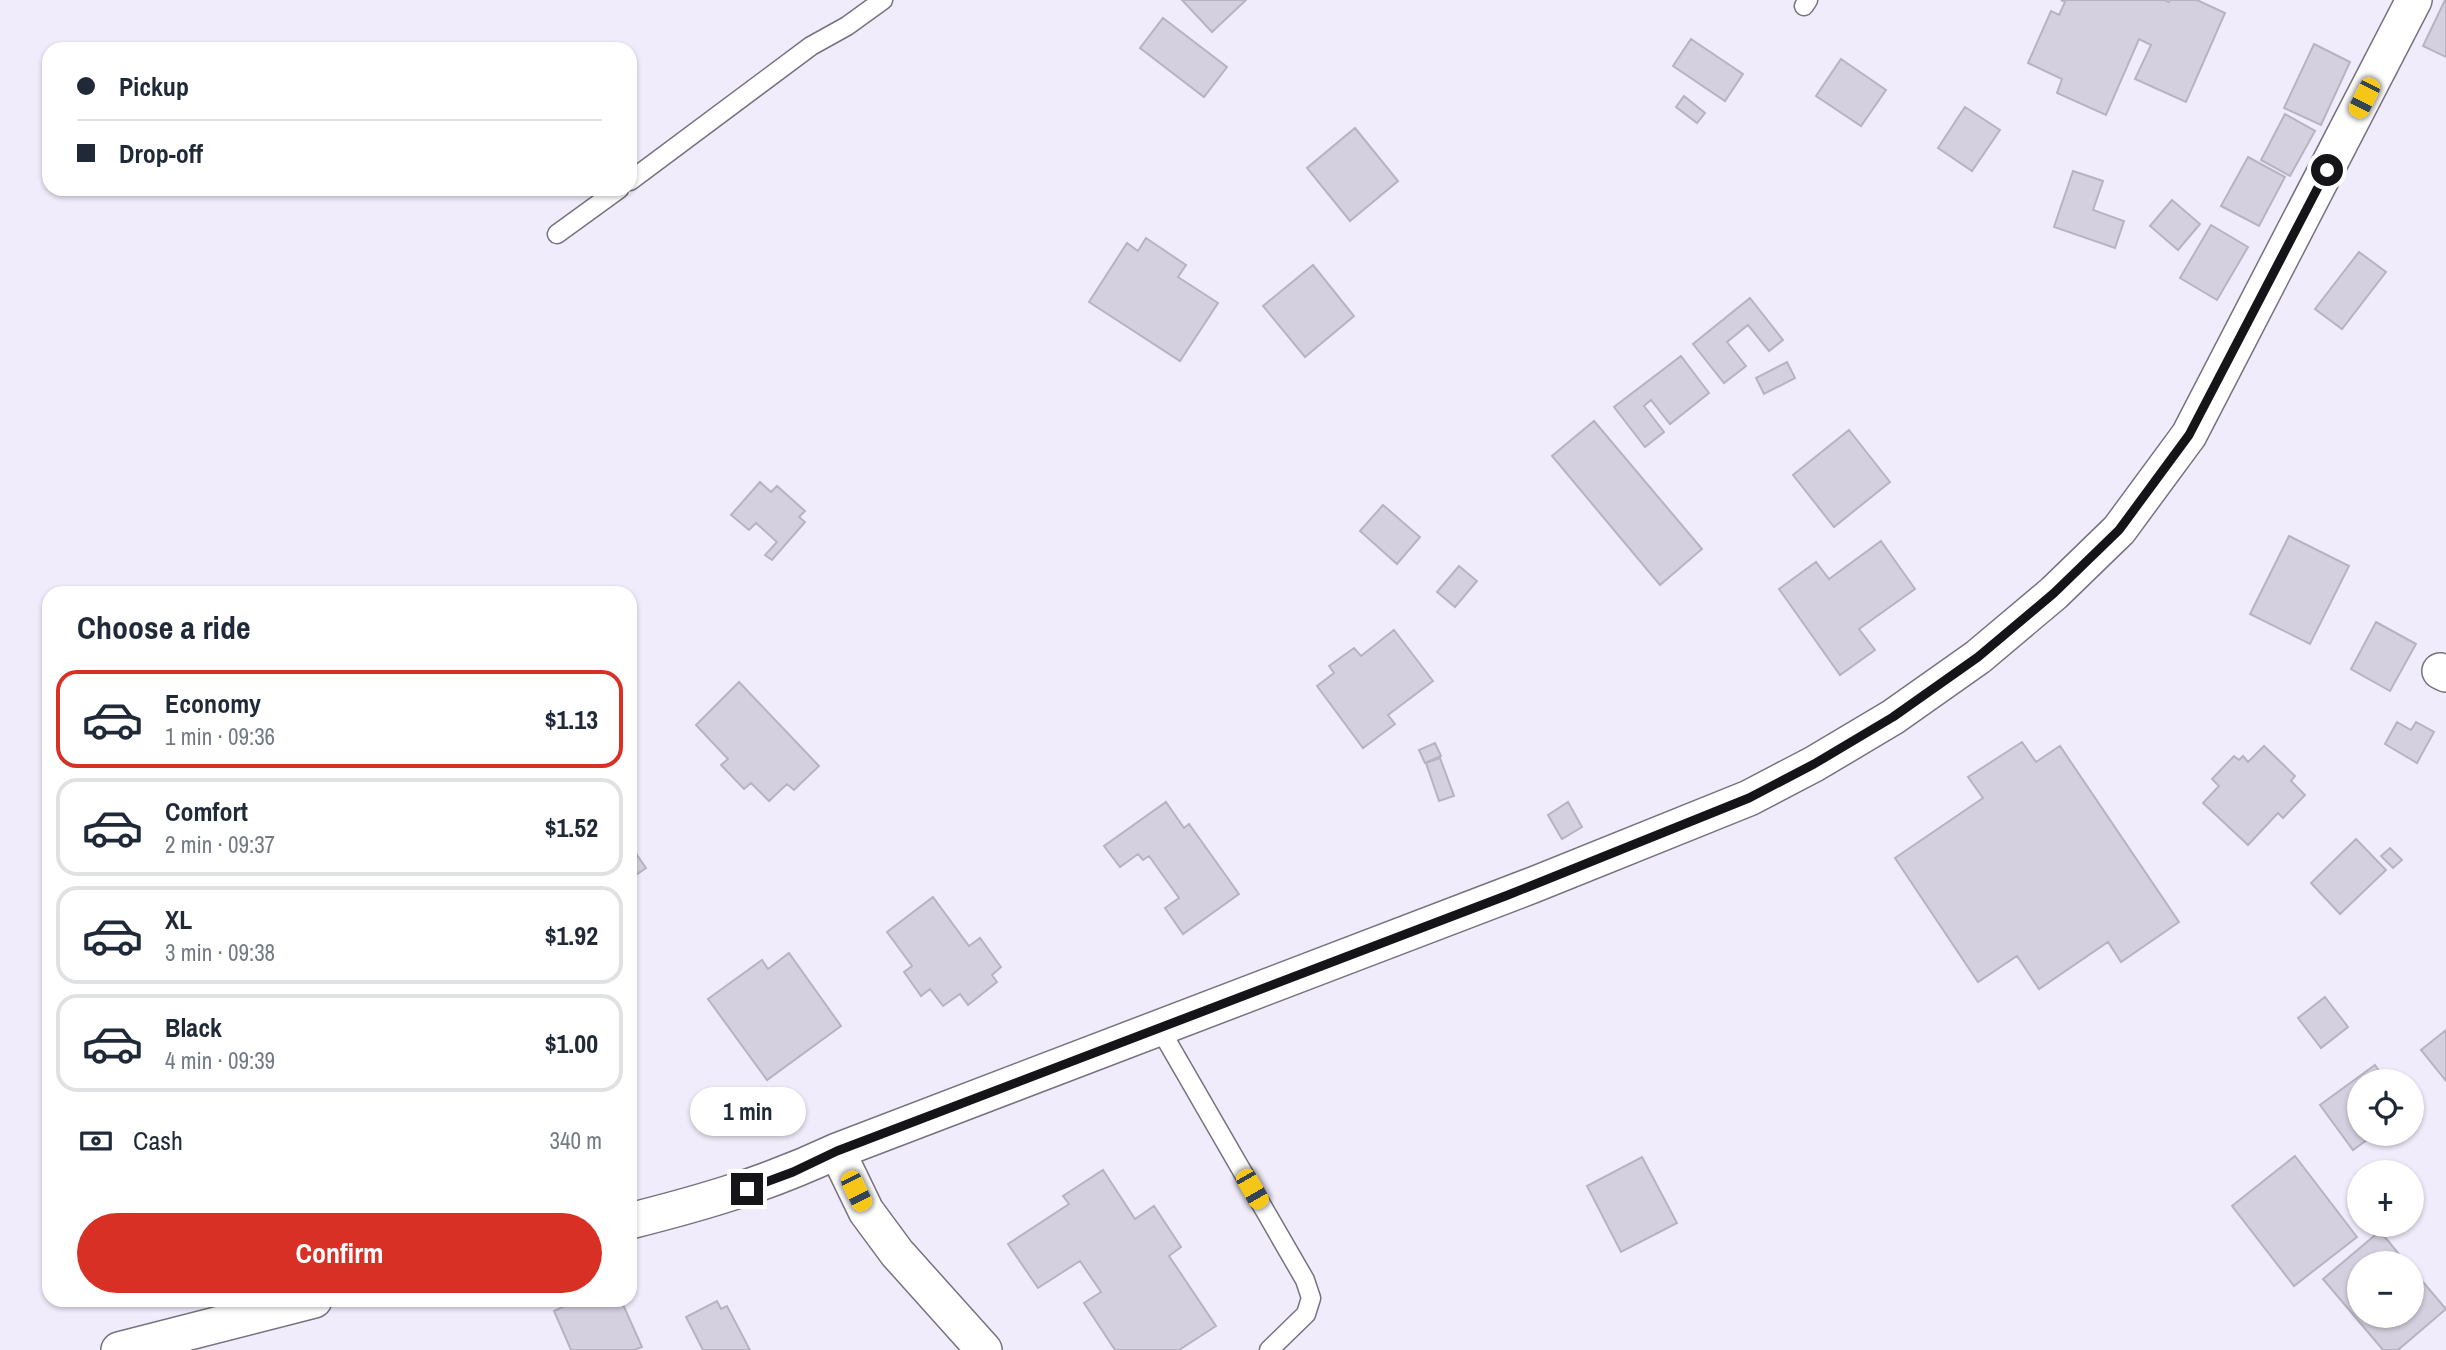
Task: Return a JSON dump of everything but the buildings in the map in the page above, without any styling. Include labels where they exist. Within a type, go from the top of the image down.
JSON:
[{"type":"street","points":[[637,1219],[765,1183],[837,1151],[1533,885],[1749,798],[1814,764],[1893,717],[1978,657],[2054,593],[2119,530],[2189,435],[2414,0]]},
{"type":"street","points":[[837,1151],[866,1211],[897,1253],[984,1350]]},
{"type":"street","points":[[119,1350],[287,1307]]},
{"type":"lane","points":[[637,176],[811,46],[847,26],[883,0]]},
{"type":"lane","points":[[557,234],[609,196]]},
{"type":"lane","points":[[1160,1029],[1305,1280],[1311,1298],[1306,1314],[1269,1350]]},
{"type":"route","points":[[747,1189],[793,1172],[837,1151],[1533,885],[1749,798],[1814,764],[1893,717],[1978,657],[2054,593],[2119,530],[2189,435],[2327,170]]}]
